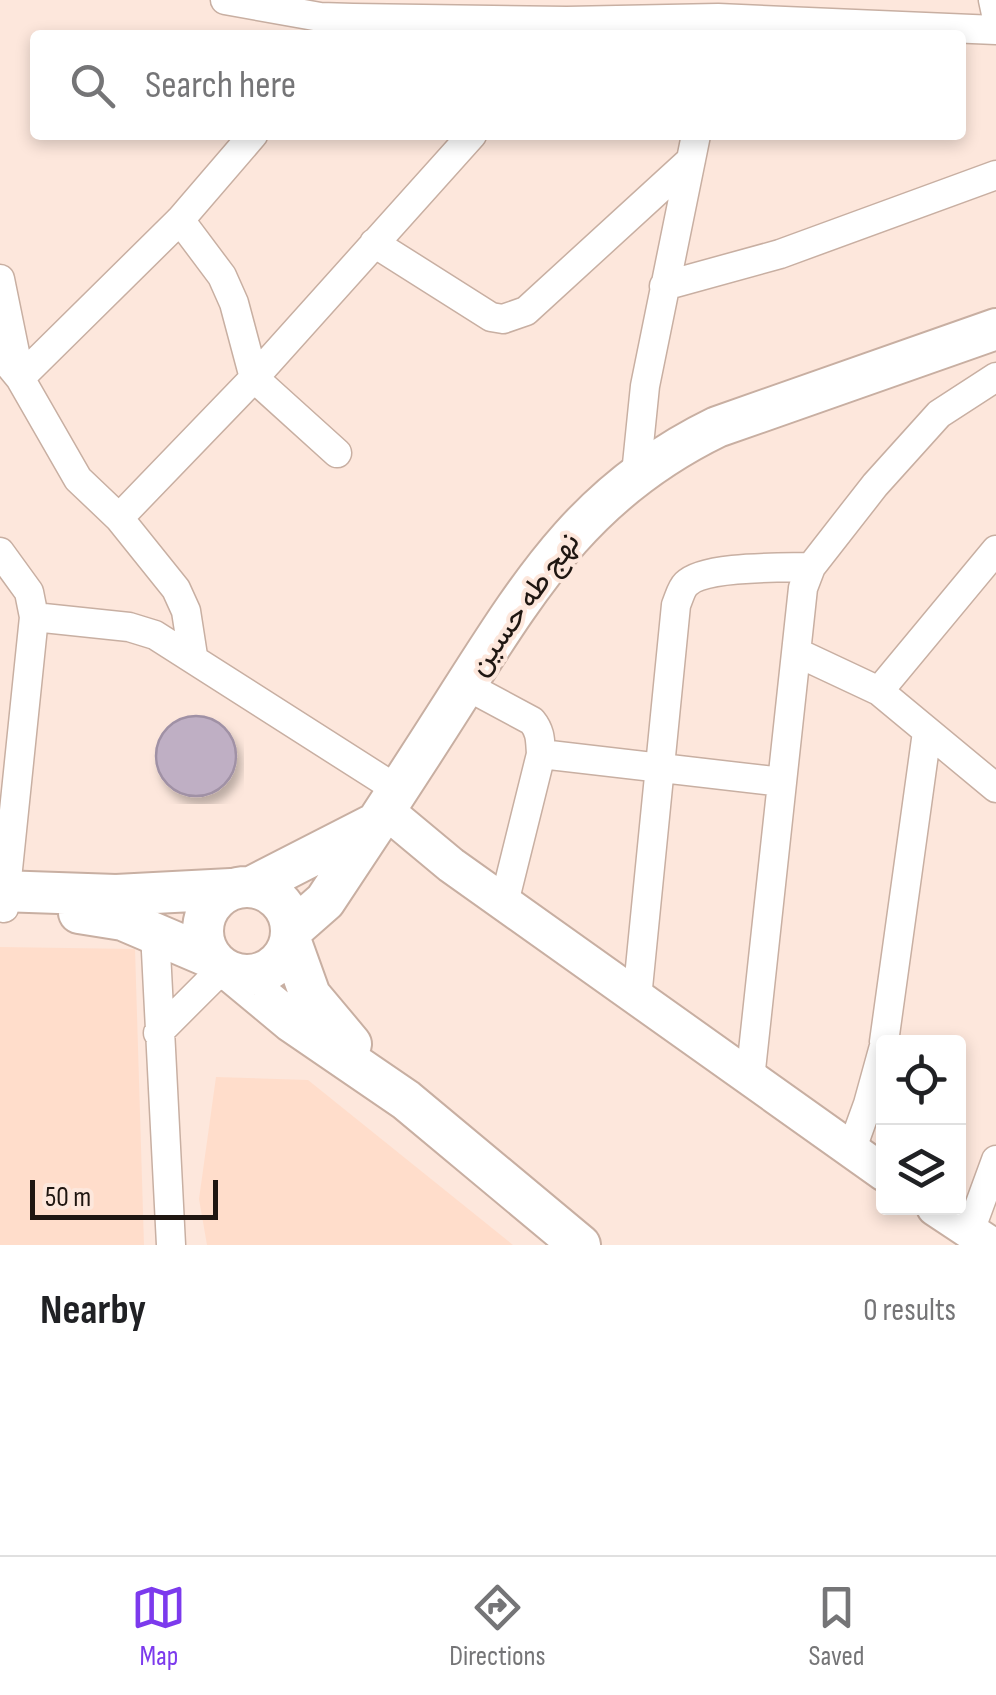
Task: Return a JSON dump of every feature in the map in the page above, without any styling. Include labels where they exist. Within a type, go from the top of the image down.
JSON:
[{"type":"main road","name":"نهج طه حسين","points":[[291,936],[325,901],[537,576],[597,507],[636,474],[717,427],[996,330]]},
{"type":"main road","points":[[387,808],[210,906],[204,919],[206,946],[223,966],[292,1022],[406,1100],[580,1245]]},
{"type":"main road","points":[[2,899],[265,890],[284,906],[303,981],[321,1012],[406,1100]]},
{"type":"main road","points":[[2,899],[94,914],[154,932],[223,966],[262,973],[284,956],[291,936]]},
{"type":"street","points":[[224,0],[320,16],[561,28],[718,18],[996,30]]},
{"type":"street","points":[[993,0],[996,14]]},
{"type":"street","points":[[20,378],[180,220],[249,140]]},
{"type":"street","points":[[119,518],[254,378],[468,140]]},
{"type":"street","points":[[374,244],[491,317],[517,316],[694,147]]},
{"type":"street","points":[[636,474],[645,386],[694,147]]},
{"type":"street","points":[[664,286],[780,254],[996,175]]},
{"type":"street","points":[[180,220],[222,276],[234,303],[254,378],[337,453]]},
{"type":"street","points":[[0,279],[20,378]]},
{"type":"street","points":[[0,354],[20,378],[78,479],[119,518],[176,589],[186,611],[193,656]]},
{"type":"street","points":[[750,1079],[798,653],[799,606],[811,566],[875,485],[940,414],[996,377]]},
{"type":"street","points":[[879,691],[996,550]]},
{"type":"street","points":[[0,552],[29,592],[34,617],[2,899]]},
{"type":"street","points":[[637,998],[662,770],[672,632],[684,585],[696,577],[718,572],[811,566]]},
{"type":"street","points":[[34,617],[129,628],[155,635],[193,656],[387,808],[421,842],[876,1168]]},
{"type":"street","points":[[798,653],[879,691],[927,732],[991,773]]},
{"type":"street","points":[[465,685],[532,721],[538,729],[541,754],[504,903]]},
{"type":"street","points":[[885,1035],[927,732]]},
{"type":"street","points":[[541,754],[782,782]]},
{"type":"street","points":[[154,932],[171,1245]]},
{"type":"street","points":[[158,1033],[223,966]]},
{"type":"street","points":[[851,1151],[876,1074]]},
{"type":"street","points":[[946,1215],[980,1238],[996,1160]]},
{"type":"shaded area","points":[[0,947],[135,949],[144,1245],[0,1245]]},
{"type":"shaded area","points":[[216,1077],[308,1080],[513,1245],[207,1245],[199,1199]]},
{"type":"building","points":[[196,716],[211,719],[224,728],[233,741],[233,771],[224,784],[211,793],[196,796],[181,793],[168,784],[159,771],[156,756],[159,741],[168,728],[181,719]]}]
